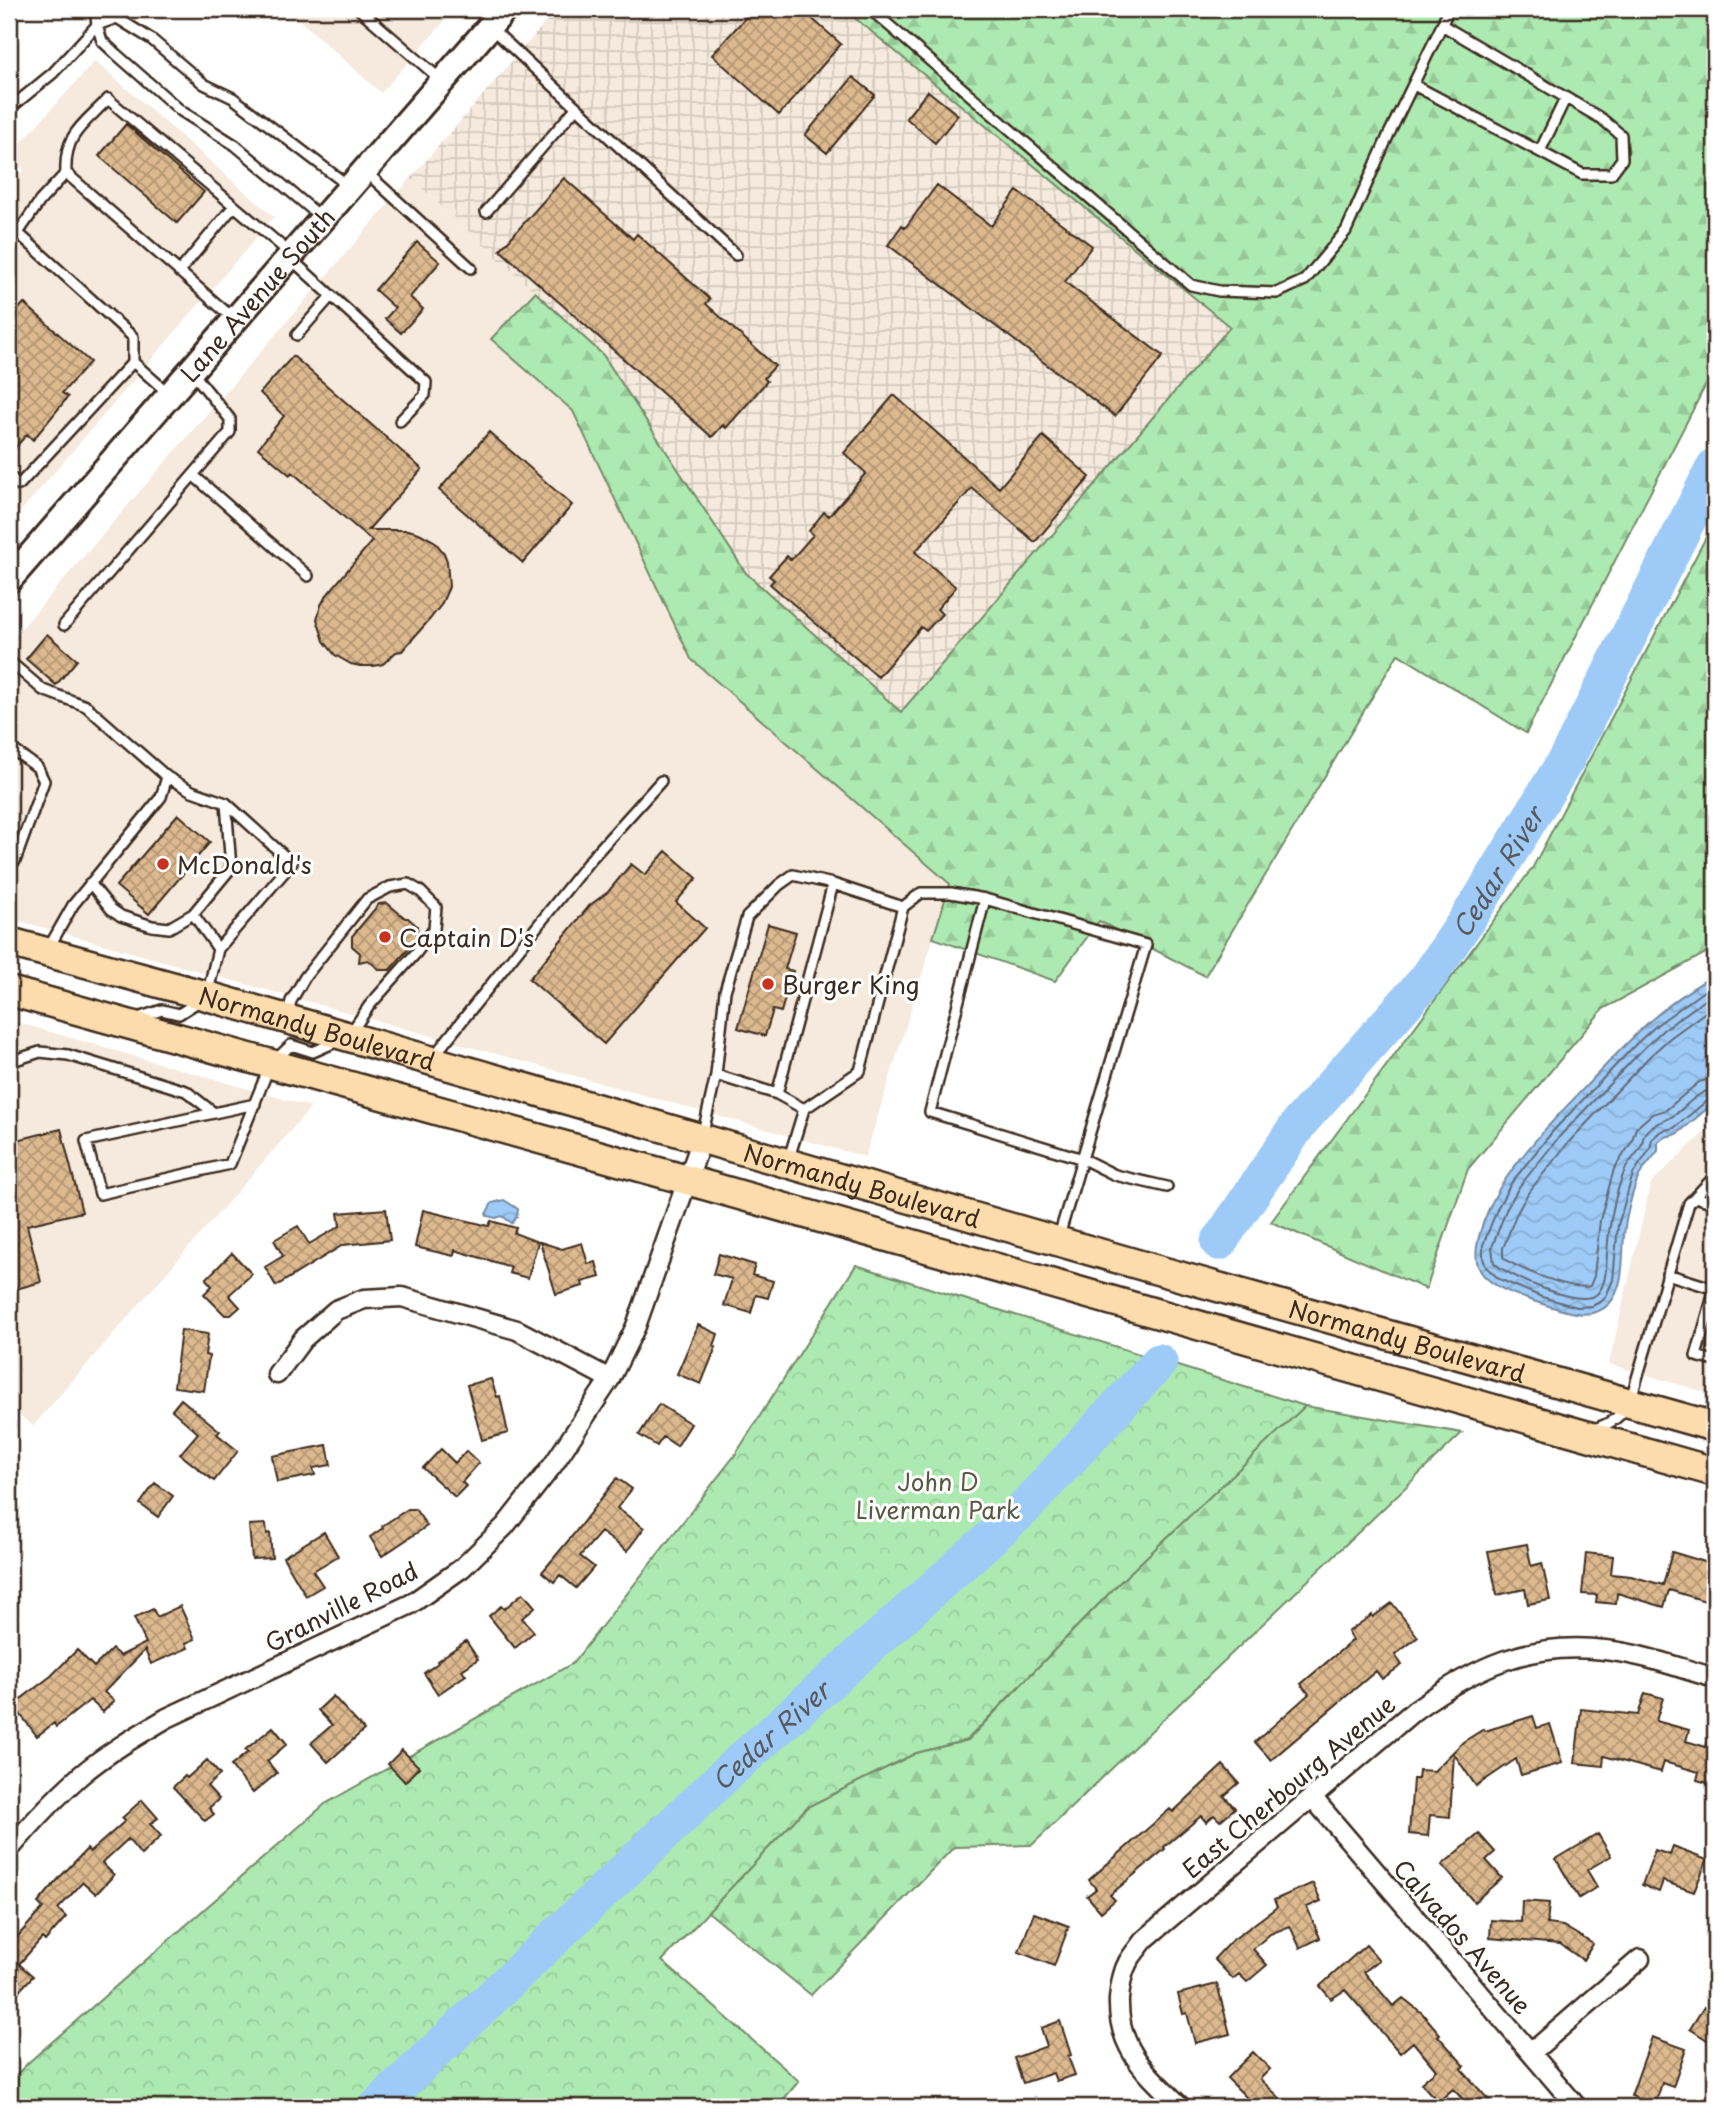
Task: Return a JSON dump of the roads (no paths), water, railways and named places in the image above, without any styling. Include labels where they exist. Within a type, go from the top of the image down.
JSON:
[{"type":"main road","name":"Lane Avenue South","points":[[14,564],[170,394],[497,18]]},
{"type":"main road","name":"Normandy Boulevard","points":[[9,942],[207,996],[1715,1427]]},
{"type":"main road","name":"Normandy Boulevard","points":[[9,991],[1715,1472]]},
{"type":"main road","points":[[874,1233],[893,1224],[962,1244],[1023,1255],[1036,1253],[1058,1241]]},
{"type":"street","name":"Granville Road","points":[[9,1850],[82,1774],[134,1737],[167,1718],[411,1604],[462,1568],[505,1526],[553,1465],[610,1379],[636,1326],[702,1139]]},
{"type":"street","points":[[277,1374],[303,1339],[336,1310],[364,1299],[402,1297],[517,1330],[610,1379]]},
{"type":"street","name":"East Cherbourg Avenue","points":[[1181,2107],[1142,2069],[1128,2048],[1121,2029],[1119,1988],[1128,1963],[1144,1940],[1415,1710],[1446,1688],[1479,1670],[1540,1651],[1570,1648],[1631,1654],[1715,1678]]},
{"type":"street","name":"Calvados Avenue","points":[[1312,1797],[1577,2107]]},
{"type":"street","points":[[1531,2053],[1640,1959]]},
{"type":"lane","points":[[95,9],[102,41],[181,111],[235,145],[323,219]]},
{"type":"lane","points":[[359,9],[442,81]]},
{"type":"lane","points":[[870,9],[1191,285],[1219,291],[1277,293],[1305,280],[1346,231],[1389,134],[1443,25],[1448,9]]},
{"type":"lane","points":[[9,109],[53,73],[97,25],[117,18],[151,39],[204,83],[233,98],[357,179],[471,268]]},
{"type":"lane","points":[[497,18],[576,108],[736,255]]},
{"type":"lane","points":[[1414,85],[1582,174],[1611,174],[1622,159],[1621,135],[1602,119],[1443,25]]},
{"type":"lane","points":[[9,244],[40,201],[65,173],[67,147],[72,135],[108,99],[234,206],[426,382],[425,395],[400,421]]},
{"type":"lane","points":[[1540,151],[1565,99]]},
{"type":"lane","points":[[486,212],[576,108]]},
{"type":"lane","points":[[65,173],[235,320]]},
{"type":"lane","points":[[179,272],[234,206]]},
{"type":"lane","points":[[9,477],[19,485],[133,362],[133,337],[18,233]]},
{"type":"lane","points":[[297,335],[331,296]]},
{"type":"lane","points":[[133,362],[170,394]]},
{"type":"lane","points":[[64,625],[230,432],[230,419],[191,370]]},
{"type":"lane","points":[[193,475],[308,576]]},
{"type":"lane","points":[[9,661],[43,690],[86,706],[167,776],[192,791],[226,803],[292,863],[218,948],[207,996],[179,1014],[162,1010],[121,1024]]},
{"type":"lane","points":[[9,747],[37,766],[44,781],[15,861],[9,865]]},
{"type":"lane","points":[[46,952],[73,905],[161,797],[167,776]]},
{"type":"lane","points":[[430,1060],[590,860],[661,781]]},
{"type":"lane","points":[[90,883],[111,909],[121,916],[152,926],[169,928],[193,914],[231,868],[226,803]]},
{"type":"lane","points":[[702,1139],[716,1075],[725,991],[747,918],[779,885],[793,875],[834,884],[902,907]]},
{"type":"lane","points":[[255,1104],[86,1141],[100,1194],[230,1164],[255,1104],[270,1065],[291,1045],[313,1052],[348,1037],[369,1006],[434,929],[436,907],[420,891],[408,884],[390,887],[367,899],[305,978],[291,1001],[287,1019]]},
{"type":"lane","points":[[777,1094],[834,884]]},
{"type":"lane","points":[[787,1163],[804,1109],[860,1071],[902,907],[921,893],[951,893],[985,899],[1146,945],[1058,1241]]},
{"type":"lane","points":[[985,899],[930,1112],[1083,1159],[1115,1175],[1167,1187]]},
{"type":"lane","points":[[193,914],[218,948]]},
{"type":"lane","points":[[9,1062],[40,1052],[68,1055],[186,1091],[214,1113]]},
{"type":"lane","points":[[716,1075],[777,1094],[804,1109]]},
{"type":"lane","points":[[1577,1433],[1608,1424],[1622,1415],[1630,1402],[1689,1203],[1715,1176]]},
{"type":"lane","points":[[1695,1197],[1715,1203]]},
{"type":"lane","points":[[1667,1274],[1715,1289],[1696,1356],[1715,1361]]},
{"type":"water","points":[[1715,975],[1715,1102],[1677,1134],[1658,1142],[1658,1151],[1639,1176],[1626,1221],[1621,1277],[1615,1296],[1602,1309],[1580,1314],[1521,1297],[1492,1283],[1480,1270],[1477,1249],[1483,1222],[1507,1177],[1545,1129],[1634,1036],[1673,1002]]},
{"type":"water","points":[[504,1200],[518,1209],[512,1223],[502,1216],[496,1218],[486,1214],[492,1203]]},
{"type":"waterway","name":"Cedar River","points":[[1219,1242],[1300,1122],[1427,979],[1480,900],[1567,758],[1715,466]]},
{"type":"waterway","name":"Cedar River","points":[[377,2107],[726,1774],[1024,1508],[1159,1362]]},
{"type":"place","name":"McDonald's","points":[[163,864]]},
{"type":"place","name":"Captain D's","points":[[385,937]]},
{"type":"place","name":"Burger King","points":[[768,984]]},
{"type":"park label","name":"John D Liverman Park","points":[[938,1495]]}]
